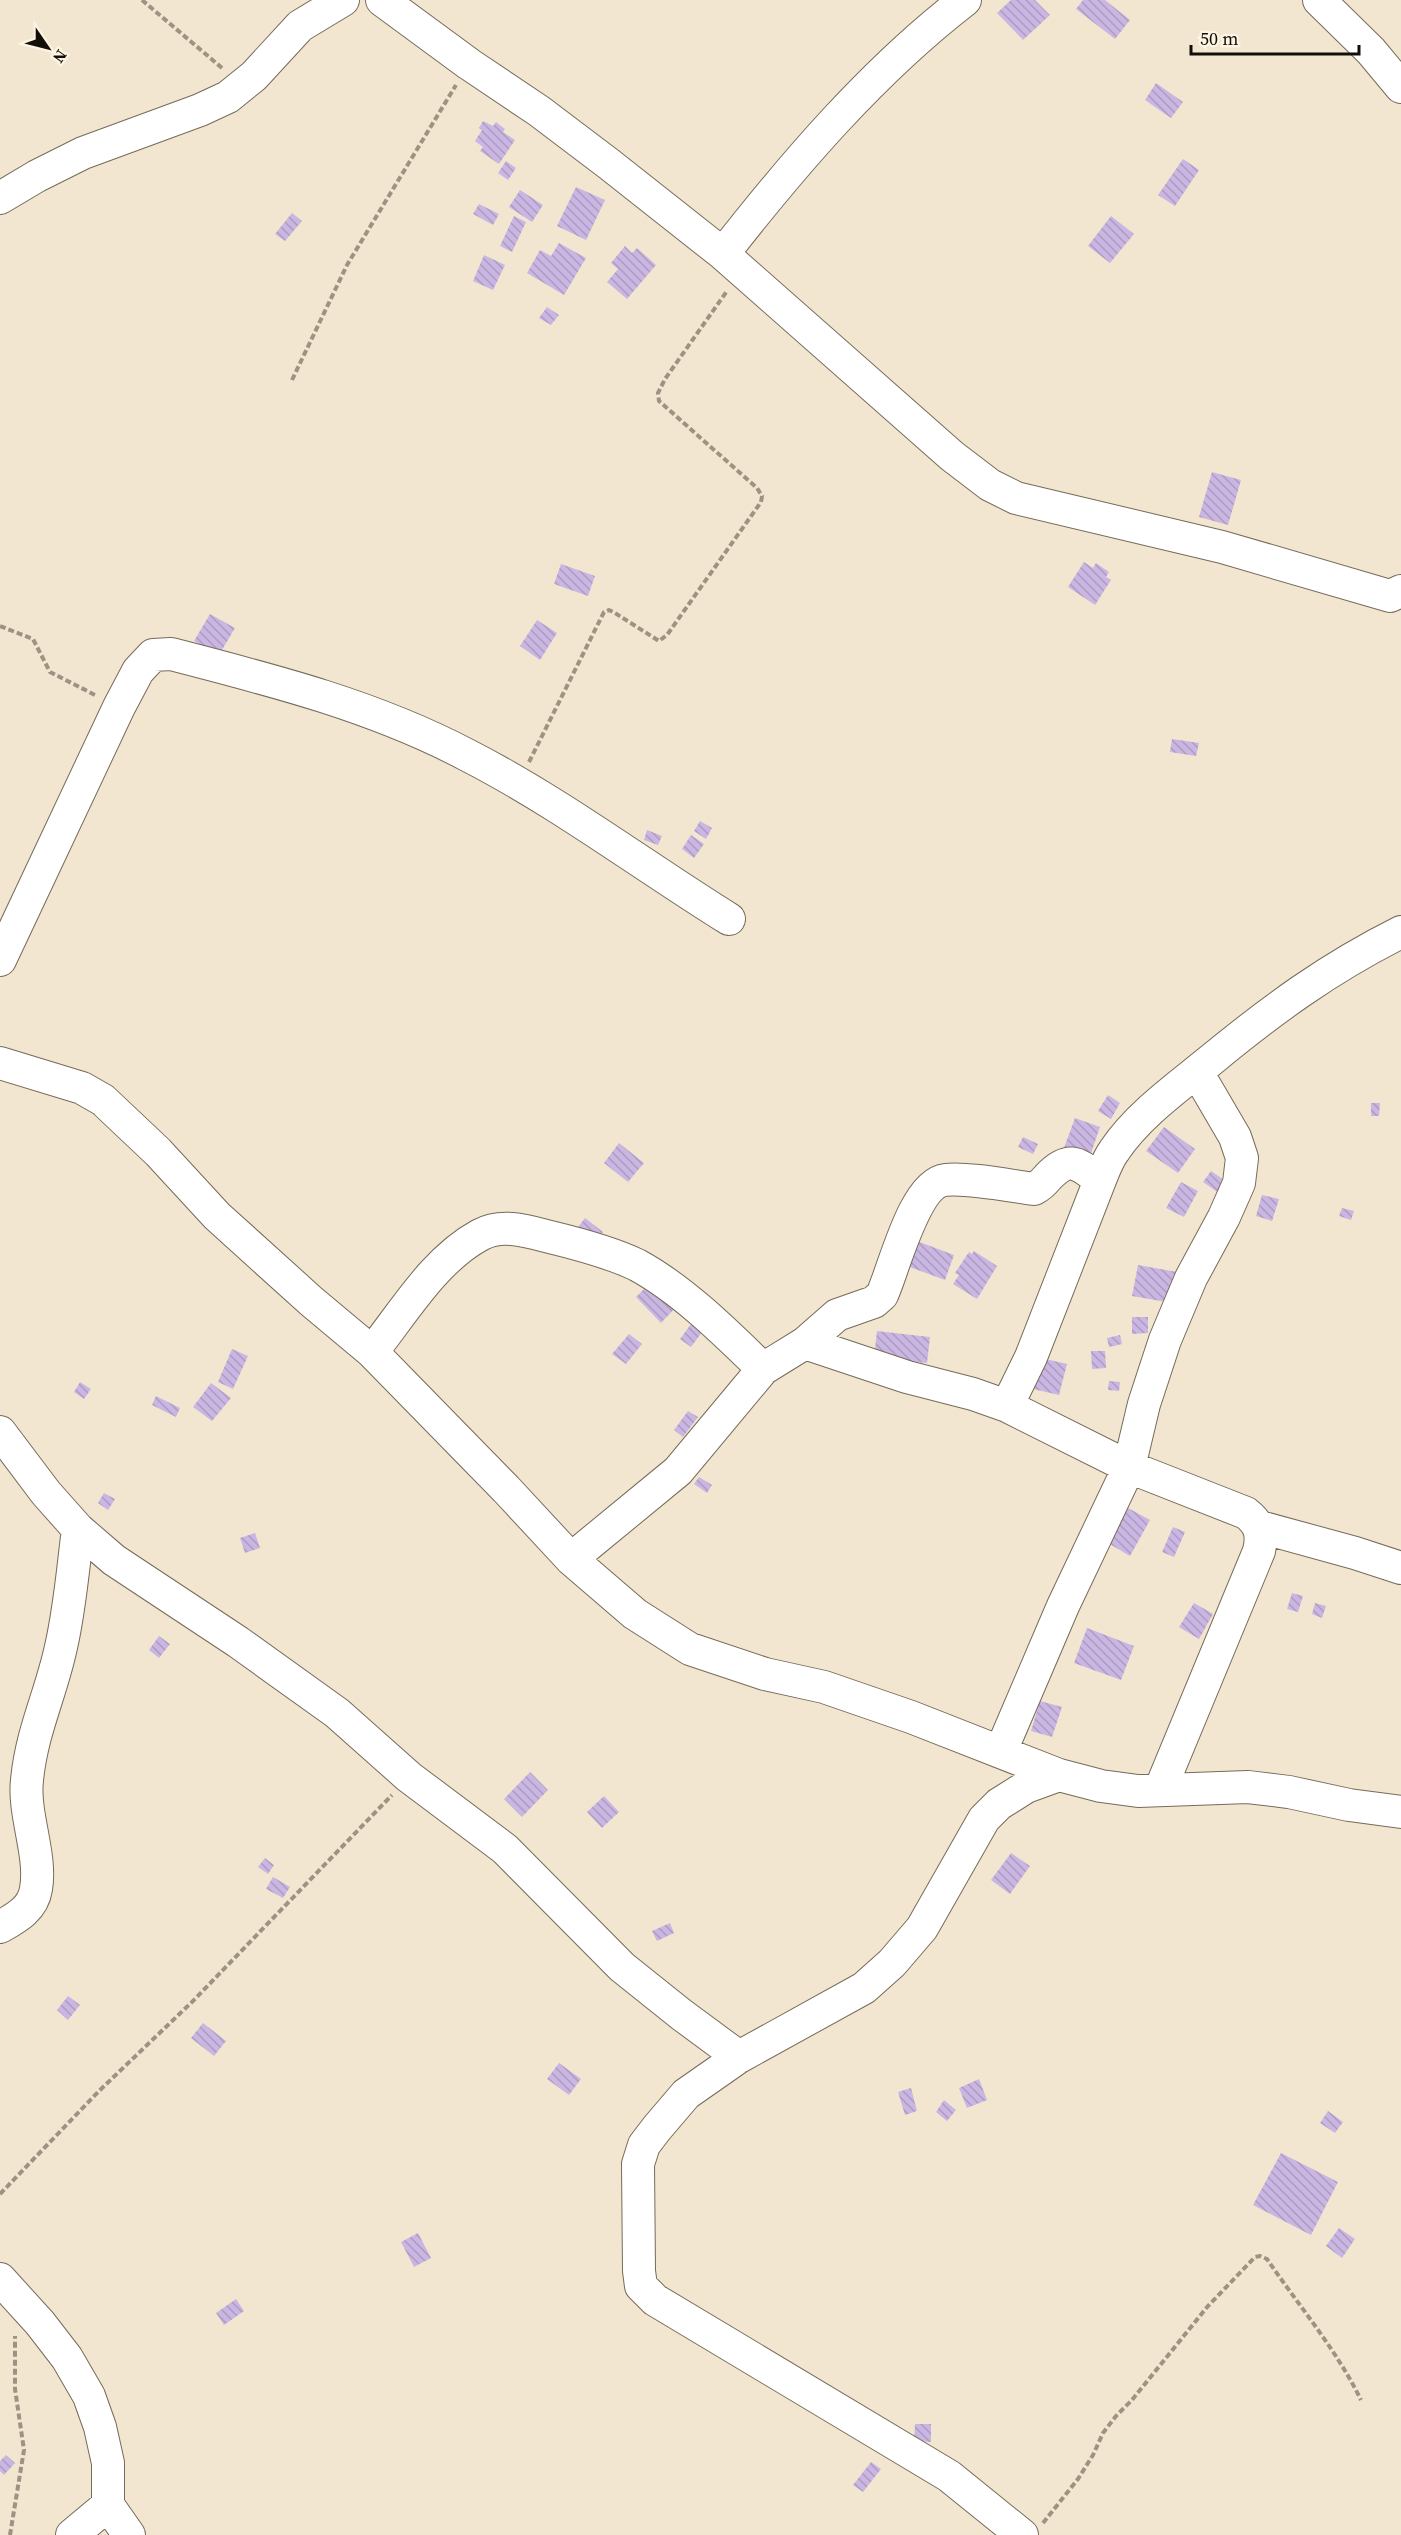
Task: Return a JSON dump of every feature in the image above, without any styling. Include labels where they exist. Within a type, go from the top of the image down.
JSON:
[{"type":"street","points":[[0,198],[83,153],[200,110],[228,97],[243,86],[300,26],[343,0]]},
{"type":"street","points":[[382,0],[469,64],[539,111],[733,263],[828,350],[952,456],[990,484],[1016,498],[1222,547],[1397,596]]},
{"type":"street","points":[[733,263],[756,212],[827,131],[887,68],[964,0]]},
{"type":"street","points":[[1328,3],[1401,87]]},
{"type":"street","points":[[0,960],[119,707],[138,671],[153,655],[171,654],[278,681],[409,727],[519,782],[729,919]]},
{"type":"street","points":[[1007,1406],[1031,1357],[1100,1180],[1113,1152],[1125,1137],[1197,1072],[1264,1017],[1316,979],[1355,955],[1401,932]]},
{"type":"street","points":[[0,1063],[82,1088],[103,1100],[159,1152],[218,1216],[311,1301],[372,1352],[572,1559],[635,1614],[690,1649],[755,1671],[824,1687],[1059,1774],[1110,1787],[1138,1791],[1248,1787],[1401,1812]]},
{"type":"street","points":[[1000,1751],[1062,1606],[1129,1467],[1144,1404],[1165,1340],[1191,1278],[1224,1217],[1239,1183],[1242,1158],[1235,1137],[1197,1072]]},
{"type":"street","points":[[572,1559],[678,1471],[763,1369],[805,1343],[837,1315],[874,1302],[882,1295],[918,1203],[936,1183],[945,1180],[965,1181],[1034,1189],[1059,1165],[1072,1163],[1100,1180]]},
{"type":"street","points":[[372,1352],[430,1279],[456,1251],[480,1235],[494,1229],[508,1229],[561,1239],[619,1257],[639,1266],[717,1324],[763,1369]]},
{"type":"street","points":[[805,1343],[907,1377],[973,1394],[1007,1406],[1129,1467],[1246,1513],[1260,1527],[1355,1552],[1401,1568]]},
{"type":"street","points":[[0,1432],[46,1493],[78,1529],[114,1560],[300,1685],[337,1713],[409,1777],[505,1849],[622,1967],[739,2057]]},
{"type":"street","points":[[1160,1790],[1260,1551],[1262,1538],[1260,1527]]},
{"type":"street","points":[[0,1927],[20,1915],[31,1904],[36,1890],[26,1783],[31,1743],[61,1646],[78,1529]]},
{"type":"street","points":[[1031,2530],[949,2476],[655,2300],[641,2286],[638,2239],[638,2164],[644,2145],[686,2094],[739,2057],[771,2042],[864,1988],[892,1963],[922,1928],[984,1819],[999,1804],[1026,1787],[1059,1774]]},
{"type":"street","points":[[10,2291],[68,2358],[89,2396],[100,2427],[108,2463],[108,2505],[117,2521],[129,2535]]},
{"type":"street","points":[[72,2535],[108,2505]]},
{"type":"path","points":[[142,0],[243,86]]},
{"type":"path","points":[[292,380],[347,265],[469,64]]},
{"type":"path","points":[[519,782],[604,612],[609,610],[615,613],[659,641],[667,635],[761,502],[762,496],[757,488],[667,410],[659,401],[658,393],[708,315],[733,263]]},
{"type":"path","points":[[0,626],[33,639],[50,672],[60,679],[119,707]]},
{"type":"path","points":[[0,2194],[99,2091],[193,2001],[409,1777]]},
{"type":"path","points":[[1031,2530],[1078,2479],[1094,2455],[1103,2433],[1116,2416],[1132,2400],[1208,2306],[1255,2258],[1260,2256],[1267,2259],[1313,2325],[1331,2346],[1361,2400]]},
{"type":"path","points":[[10,2291],[15,2389],[24,2450],[10,2535]]},
{"type":"building","points":[[1011,0],[1035,0],[1050,15],[1023,40],[997,13]]},
{"type":"building","points":[[1083,0],[1105,0],[1130,20],[1115,39],[1076,9]]},
{"type":"building","points":[[1156,83],[1183,102],[1171,118],[1145,100]]},
{"type":"building","points":[[483,121],[493,126],[496,122],[505,129],[503,132],[515,140],[499,164],[480,151],[483,147],[475,141],[482,130],[479,128]]},
{"type":"building","points":[[1183,159],[1199,170],[1175,206],[1158,195]]},
{"type":"building","points":[[506,161],[516,168],[508,180],[498,173]]},
{"type":"building","points":[[576,187],[605,200],[586,240],[557,226]]},
{"type":"building","points":[[520,190],[543,205],[532,222],[509,207]]},
{"type":"building","points":[[479,204],[499,214],[493,225],[473,214]]},
{"type":"building","points":[[292,213],[302,221],[285,241],[275,234]]},
{"type":"building","points":[[514,216],[526,222],[512,252],[500,246]]},
{"type":"building","points":[[1111,216],[1134,234],[1110,263],[1088,246]]},
{"type":"building","points":[[559,243],[586,258],[564,295],[527,273],[540,250],[551,256]]},
{"type":"building","points":[[625,246],[632,253],[637,248],[656,265],[627,299],[607,282],[618,269],[611,263]]},
{"type":"building","points":[[484,255],[505,265],[493,290],[473,281]]},
{"type":"building","points":[[547,307],[559,315],[551,325],[539,318]]},
{"type":"building","points":[[1212,472],[1241,480],[1228,525],[1199,517]]},
{"type":"building","points":[[1084,562],[1093,568],[1096,563],[1109,572],[1106,577],[1111,580],[1095,605],[1068,587]]},
{"type":"building","points":[[561,564],[595,576],[588,596],[554,584]]},
{"type":"building","points":[[210,614],[235,628],[219,655],[194,641]]},
{"type":"building","points":[[537,620],[557,633],[540,660],[520,646]]},
{"type":"building","points":[[1172,739],[1199,743],[1196,756],[1170,752]]},
{"type":"building","points":[[700,821],[712,828],[706,839],[694,831]]},
{"type":"building","points":[[647,830],[662,836],[658,845],[644,840]]},
{"type":"building","points":[[691,835],[704,844],[694,858],[682,849]]},
{"type":"building","points":[[1108,1095],[1120,1103],[1111,1119],[1098,1111]]},
{"type":"building","points":[[1371,1103],[1380,1103],[1379,1116],[1371,1116]]},
{"type":"building","points":[[1075,1118],[1100,1127],[1090,1156],[1064,1148]]},
{"type":"building","points":[[1164,1127],[1195,1149],[1178,1173],[1146,1151]]},
{"type":"building","points":[[1023,1137],[1038,1144],[1033,1154],[1018,1147]]},
{"type":"building","points":[[619,1143],[644,1163],[628,1182],[604,1163]]},
{"type":"building","points":[[1211,1171],[1227,1182],[1219,1193],[1203,1182]]},
{"type":"building","points":[[1181,1182],[1198,1191],[1184,1217],[1166,1208]]},
{"type":"building","points":[[1262,1195],[1279,1199],[1272,1221],[1256,1216]]},
{"type":"building","points":[[1342,1208],[1354,1211],[1351,1220],[1339,1216]]},
{"type":"building","points":[[585,1218],[603,1232],[592,1247],[573,1234]]},
{"type":"building","points":[[917,1241],[954,1255],[945,1280],[907,1266]]},
{"type":"building","points":[[974,1251],[997,1266],[977,1299],[953,1284],[959,1275],[955,1273],[969,1252],[972,1254]]},
{"type":"building","points":[[1138,1265],[1177,1272],[1172,1303],[1132,1296]]},
{"type":"building","points":[[653,1280],[678,1305],[661,1323],[636,1297]]},
{"type":"building","points":[[1132,1317],[1148,1317],[1148,1333],[1132,1334]]},
{"type":"building","points":[[694,1320],[705,1328],[691,1347],[680,1339]]},
{"type":"building","points":[[877,1331],[930,1337],[927,1363],[874,1358]]},
{"type":"building","points":[[629,1334],[642,1344],[626,1364],[612,1354]]},
{"type":"building","points":[[1120,1335],[1122,1344],[1109,1347],[1107,1338]]},
{"type":"building","points":[[232,1349],[248,1356],[233,1389],[218,1382]]},
{"type":"building","points":[[1091,1351],[1105,1351],[1106,1368],[1092,1369]]},
{"type":"building","points":[[1041,1358],[1067,1364],[1059,1395],[1033,1389]]},
{"type":"building","points":[[1109,1381],[1120,1382],[1119,1391],[1108,1390]]},
{"type":"building","points":[[80,1382],[91,1389],[84,1399],[74,1392]]},
{"type":"building","points":[[211,1383],[231,1398],[212,1421],[193,1407]]},
{"type":"building","points":[[156,1396],[180,1408],[176,1417],[152,1405]]},
{"type":"building","points":[[688,1411],[698,1417],[683,1437],[674,1430]]},
{"type":"building","points":[[699,1477],[712,1485],[707,1493],[694,1484]]},
{"type":"building","points":[[104,1493],[115,1499],[108,1510],[98,1503]]},
{"type":"building","points":[[1128,1508],[1150,1520],[1130,1556],[1108,1543]]},
{"type":"building","points":[[1173,1527],[1185,1532],[1174,1557],[1162,1552]]},
{"type":"building","points":[[255,1533],[260,1548],[245,1553],[240,1538]]},
{"type":"building","points":[[1292,1593],[1303,1596],[1298,1612],[1287,1609]]},
{"type":"building","points":[[1194,1603],[1213,1614],[1199,1639],[1179,1627]]},
{"type":"building","points":[[1315,1603],[1326,1606],[1322,1618],[1312,1614]]},
{"type":"building","points":[[1087,1628],[1134,1646],[1121,1680],[1074,1663]]},
{"type":"building","points":[[159,1636],[170,1644],[159,1658],[149,1650]]},
{"type":"building","points":[[1040,1701],[1062,1707],[1052,1737],[1031,1731]]},
{"type":"building","points":[[530,1772],[548,1790],[522,1817],[504,1799]]},
{"type":"building","points":[[604,1796],[619,1812],[602,1828],[587,1812]]},
{"type":"building","points":[[1011,1853],[1030,1866],[1010,1894],[991,1880]]},
{"type":"building","points":[[265,1858],[274,1865],[268,1874],[258,1867]]},
{"type":"building","points":[[273,1877],[290,1887],[283,1898],[266,1889]]},
{"type":"building","points":[[670,1923],[674,1933],[657,1941],[652,1931]]},
{"type":"building","points":[[68,1996],[80,2005],[68,2020],[57,2010]]},
{"type":"building","points":[[203,2023],[226,2041],[214,2056],[191,2038]]},
{"type":"building","points":[[559,2063],[581,2079],[569,2095],[547,2079]]},
{"type":"building","points":[[979,2079],[987,2100],[967,2108],[959,2088]]},
{"type":"building","points":[[911,2088],[917,2111],[905,2115],[898,2092]]},
{"type":"building","points":[[944,2100],[956,2110],[947,2121],[936,2112]]},
{"type":"building","points":[[1328,2111],[1343,2122],[1335,2133],[1320,2123]]},
{"type":"building","points":[[1281,2153],[1338,2182],[1311,2235],[1253,2205]]},
{"type":"building","points":[[1339,2228],[1355,2239],[1342,2258],[1326,2246]]},
{"type":"building","points":[[418,2233],[431,2258],[414,2267],[401,2242]]},
{"type":"building","points":[[236,2299],[244,2311],[224,2325],[216,2313]]},
{"type":"building","points":[[915,2424],[931,2424],[931,2442],[914,2441]]},
{"type":"building","points":[[6,2455],[15,2463],[4,2475],[0,2471],[0,2461]]},
{"type":"building","points":[[871,2462],[881,2469],[863,2492],[853,2485]]}]
